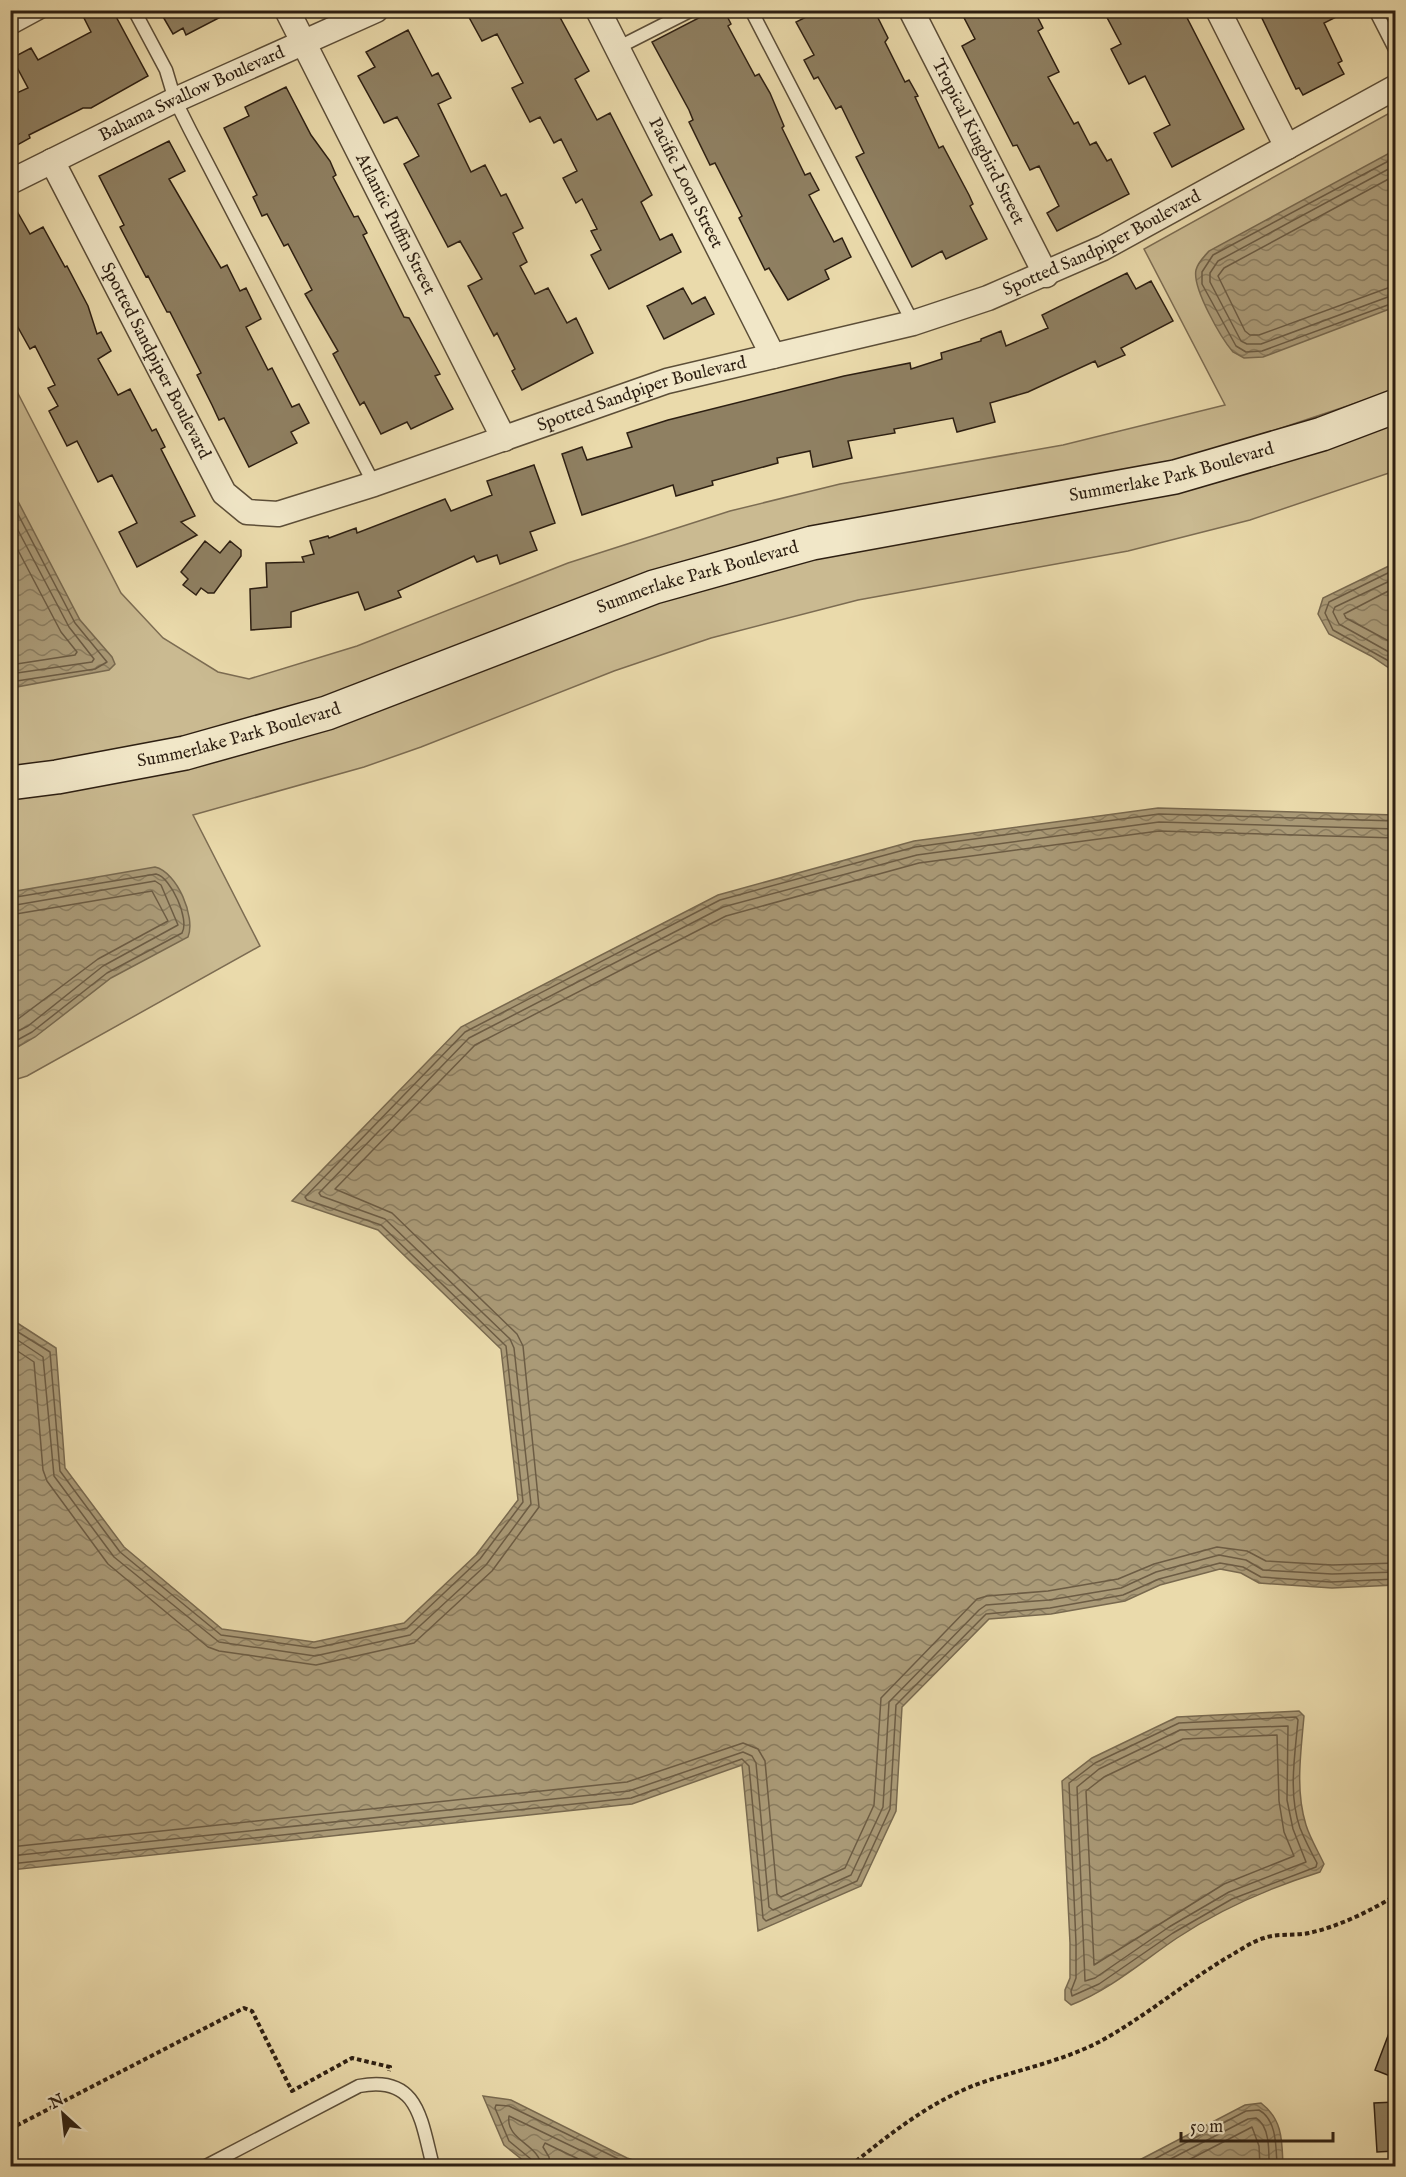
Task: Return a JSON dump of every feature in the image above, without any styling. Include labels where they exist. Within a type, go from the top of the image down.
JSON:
[{"type":"main road","name":"Summerlake Park Boulevard","points":[[10,783],[57,777],[185,753],[327,712],[654,587],[812,543],[1175,477],[1322,434],[1395,406]]},
{"type":"street","name":"Atlantic Puffin Street","points":[[287,10],[504,439]]},
{"type":"street","name":"Bahama Swallow Boulevard","points":[[10,182],[175,100],[376,10]]},
{"type":"street","name":"Pacific Loon Street","points":[[598,10],[773,356]]},
{"type":"street","name":"Tropical Kingbird Street","points":[[911,10],[1046,275]]},
{"type":"street","points":[[1218,10],[1287,147]]},
{"type":"street","name":"Spotted Sandpiper Boulevard","points":[[52,161],[224,493],[247,512],[278,514],[374,484],[667,381],[913,323],[1046,275],[1102,248],[1395,87]]},
{"type":"lane","points":[[10,28],[45,10]]},
{"type":"lane","points":[[134,10],[166,70],[175,100],[374,484]]},
{"type":"lane","points":[[617,48],[692,10]]},
{"type":"lane","points":[[751,10],[913,323]]},
{"type":"lane","points":[[1375,10],[1395,51]]},
{"type":"lane","points":[[206,2166],[359,2086],[379,2082],[393,2085],[405,2092],[413,2102],[419,2115],[433,2166]]},
{"type":"path","points":[[850,2166],[899,2126],[925,2110],[975,2085],[1078,2052],[1098,2042],[1146,2014],[1202,1972],[1251,1944],[1275,1936],[1310,1933],[1362,1912],[1395,1895]]},
{"type":"path","points":[[10,2129],[244,2008],[252,2011],[292,2091],[352,2058],[390,2067],[388,2075]]},
{"type":"shaded area","points":[[1395,110],[1395,390],[1216,450],[1095,480],[385,679],[224,729],[11,772],[10,378],[121,593],[163,638],[218,672],[249,679],[357,646],[568,563],[730,511],[840,484],[1063,445],[1225,405],[1144,249]]},
{"type":"shaded area","points":[[1395,406],[1395,471],[1250,520],[1128,551],[858,600],[711,638],[614,671],[364,767],[193,815],[260,946],[27,1076],[11,1081],[10,783],[185,753],[654,587],[1175,477]]},
{"type":"water","points":[[1395,150],[1395,307],[1263,357],[1244,358],[1233,352],[1215,325],[1198,288],[1196,270],[1201,260],[1209,251]]},
{"type":"water","points":[[10,486],[80,620],[112,657],[115,664],[109,670],[11,688]]},
{"type":"water","points":[[1395,563],[1395,672],[1371,656],[1329,634],[1318,614],[1323,598]]},
{"type":"water","points":[[1158,808],[1395,815],[1395,1585],[1332,1588],[1259,1583],[1241,1573],[1220,1569],[1160,1585],[1125,1601],[1051,1614],[989,1619],[902,1707],[896,1811],[861,1886],[758,1931],[742,1765],[632,1804],[11,1870],[11,1319],[56,1348],[65,1468],[124,1547],[222,1629],[314,1642],[404,1623],[476,1555],[518,1500],[501,1349],[378,1230],[292,1201],[461,1027],[718,895],[914,841]]},
{"type":"water","points":[[155,867],[171,877],[183,896],[189,918],[188,937],[111,978],[35,1037],[11,1051],[11,892]]},
{"type":"water","points":[[1299,1711],[1304,1716],[1300,1771],[1301,1798],[1308,1830],[1324,1864],[1320,1872],[1264,1892],[1211,1917],[1113,1983],[1071,2005],[1065,2000],[1065,1990],[1070,1978],[1070,1943],[1062,1781],[1092,1758],[1177,1717]]},
{"type":"water","points":[[483,2096],[511,2100],[627,2158],[651,2166],[530,2166],[504,2145]]},
{"type":"water","points":[[1261,2103],[1274,2116],[1280,2132],[1283,2166],[1128,2166],[1245,2105]]},
{"type":"building","points":[[93,10],[103,10],[106,17],[114,13],[148,76],[91,108],[83,108],[29,135],[30,138],[10,149],[10,96],[28,88],[12,58],[31,48],[38,60],[91,32],[83,16]]},
{"type":"building","points":[[171,10],[234,10],[186,35],[183,28],[173,34],[162,15]]},
{"type":"building","points":[[465,10],[556,10],[589,71],[575,79],[597,120],[610,113],[652,195],[641,202],[660,240],[672,234],[681,252],[609,289],[591,255],[601,250],[591,231],[597,229],[582,199],[576,203],[563,178],[577,171],[561,139],[554,143],[540,117],[530,122],[512,88],[523,83],[497,34],[482,41]]},
{"type":"building","points":[[714,10],[724,10],[731,24],[728,26],[755,76],[759,74],[770,93],[784,126],[782,128],[805,175],[810,173],[819,190],[809,195],[834,242],[842,238],[851,257],[825,270],[829,279],[788,300],[769,268],[765,270],[739,218],[742,216],[715,163],[710,165],[689,122],[693,120],[689,110],[652,42]]},
{"type":"building","points":[[820,10],[874,10],[888,38],[885,42],[905,82],[909,80],[918,96],[915,97],[939,148],[943,146],[969,195],[973,204],[970,206],[987,239],[946,259],[942,251],[912,267],[856,157],[864,153],[841,106],[836,109],[818,77],[814,79],[804,60],[814,55],[796,22]]},
{"type":"building","points":[[960,10],[1034,10],[1043,28],[1038,31],[1059,72],[1048,77],[1074,124],[1078,122],[1090,145],[1096,142],[1107,161],[1111,159],[1129,194],[1057,231],[1047,213],[1059,206],[1039,166],[1030,170],[1017,145],[1013,146],[962,46],[975,39]]},
{"type":"building","points":[[1103,10],[1183,10],[1244,129],[1172,167],[1154,133],[1170,125],[1145,76],[1129,84],[1111,49],[1121,44]]},
{"type":"building","points":[[1258,10],[1350,10],[1324,23],[1342,61],[1338,63],[1344,74],[1303,95],[1299,88],[1296,89]]},
{"type":"building","points":[[408,30],[432,76],[438,73],[451,98],[438,104],[471,172],[485,165],[501,196],[506,194],[523,228],[513,233],[527,262],[520,266],[535,294],[548,288],[567,323],[576,318],[593,353],[522,390],[512,371],[515,369],[497,333],[494,336],[468,286],[482,279],[460,241],[448,247],[404,164],[419,156],[397,117],[384,123],[358,76],[375,67],[366,52]]},
{"type":"building","points":[[286,87],[311,135],[330,161],[336,175],[333,177],[354,217],[358,216],[367,233],[363,235],[404,317],[409,318],[440,374],[435,376],[453,409],[411,429],[407,422],[381,434],[364,402],[360,405],[333,354],[338,351],[305,294],[312,290],[288,244],[284,246],[267,214],[262,216],[253,197],[257,195],[224,128],[249,116],[245,107]]},
{"type":"building","points":[[169,141],[185,171],[169,179],[221,268],[227,265],[240,291],[246,288],[261,319],[246,327],[268,370],[272,368],[292,407],[299,404],[309,423],[291,432],[297,443],[249,467],[224,418],[219,420],[197,375],[201,373],[170,312],[167,312],[148,276],[146,277],[120,227],[124,225],[99,176]]},
{"type":"building","points":[[10,199],[30,234],[43,227],[65,267],[67,266],[88,306],[97,334],[101,332],[111,351],[98,359],[118,395],[130,389],[152,431],[156,429],[165,447],[161,449],[195,516],[181,522],[197,535],[137,567],[119,532],[137,523],[112,475],[98,482],[77,441],[67,446],[49,411],[58,406],[48,388],[55,385],[35,346],[30,349],[10,313]]},
{"type":"building","points":[[1127,273],[1136,289],[1151,281],[1173,321],[1121,348],[1125,355],[1098,367],[1095,361],[1028,392],[990,403],[995,422],[957,432],[953,418],[894,429],[895,433],[848,441],[852,458],[813,467],[810,451],[777,458],[778,463],[712,481],[713,485],[676,496],[673,485],[582,515],[562,454],[582,447],[587,460],[632,447],[627,433],[668,420],[844,376],[910,363],[911,369],[942,359],[941,353],[981,341],[1001,331],[1006,346],[1048,328],[1042,315]]},
{"type":"building","points":[[683,288],[692,304],[705,297],[714,314],[664,339],[647,306]]},
{"type":"building","points":[[534,465],[555,523],[530,532],[537,550],[500,564],[497,555],[477,562],[474,556],[398,591],[401,597],[365,610],[358,592],[291,612],[291,627],[251,630],[250,589],[267,587],[266,563],[304,562],[302,557],[314,554],[310,541],[328,536],[329,538],[356,528],[357,533],[445,499],[451,511],[492,495],[487,481]]},
{"type":"building","points":[[205,541],[220,553],[230,541],[241,550],[241,556],[214,593],[208,593],[201,588],[196,595],[183,585],[188,579],[181,572]]},
{"type":"building","points":[[1395,2021],[1395,2078],[1375,2070]]},
{"type":"building","points":[[1395,2102],[1395,2151],[1377,2152],[1374,2103]]}]
